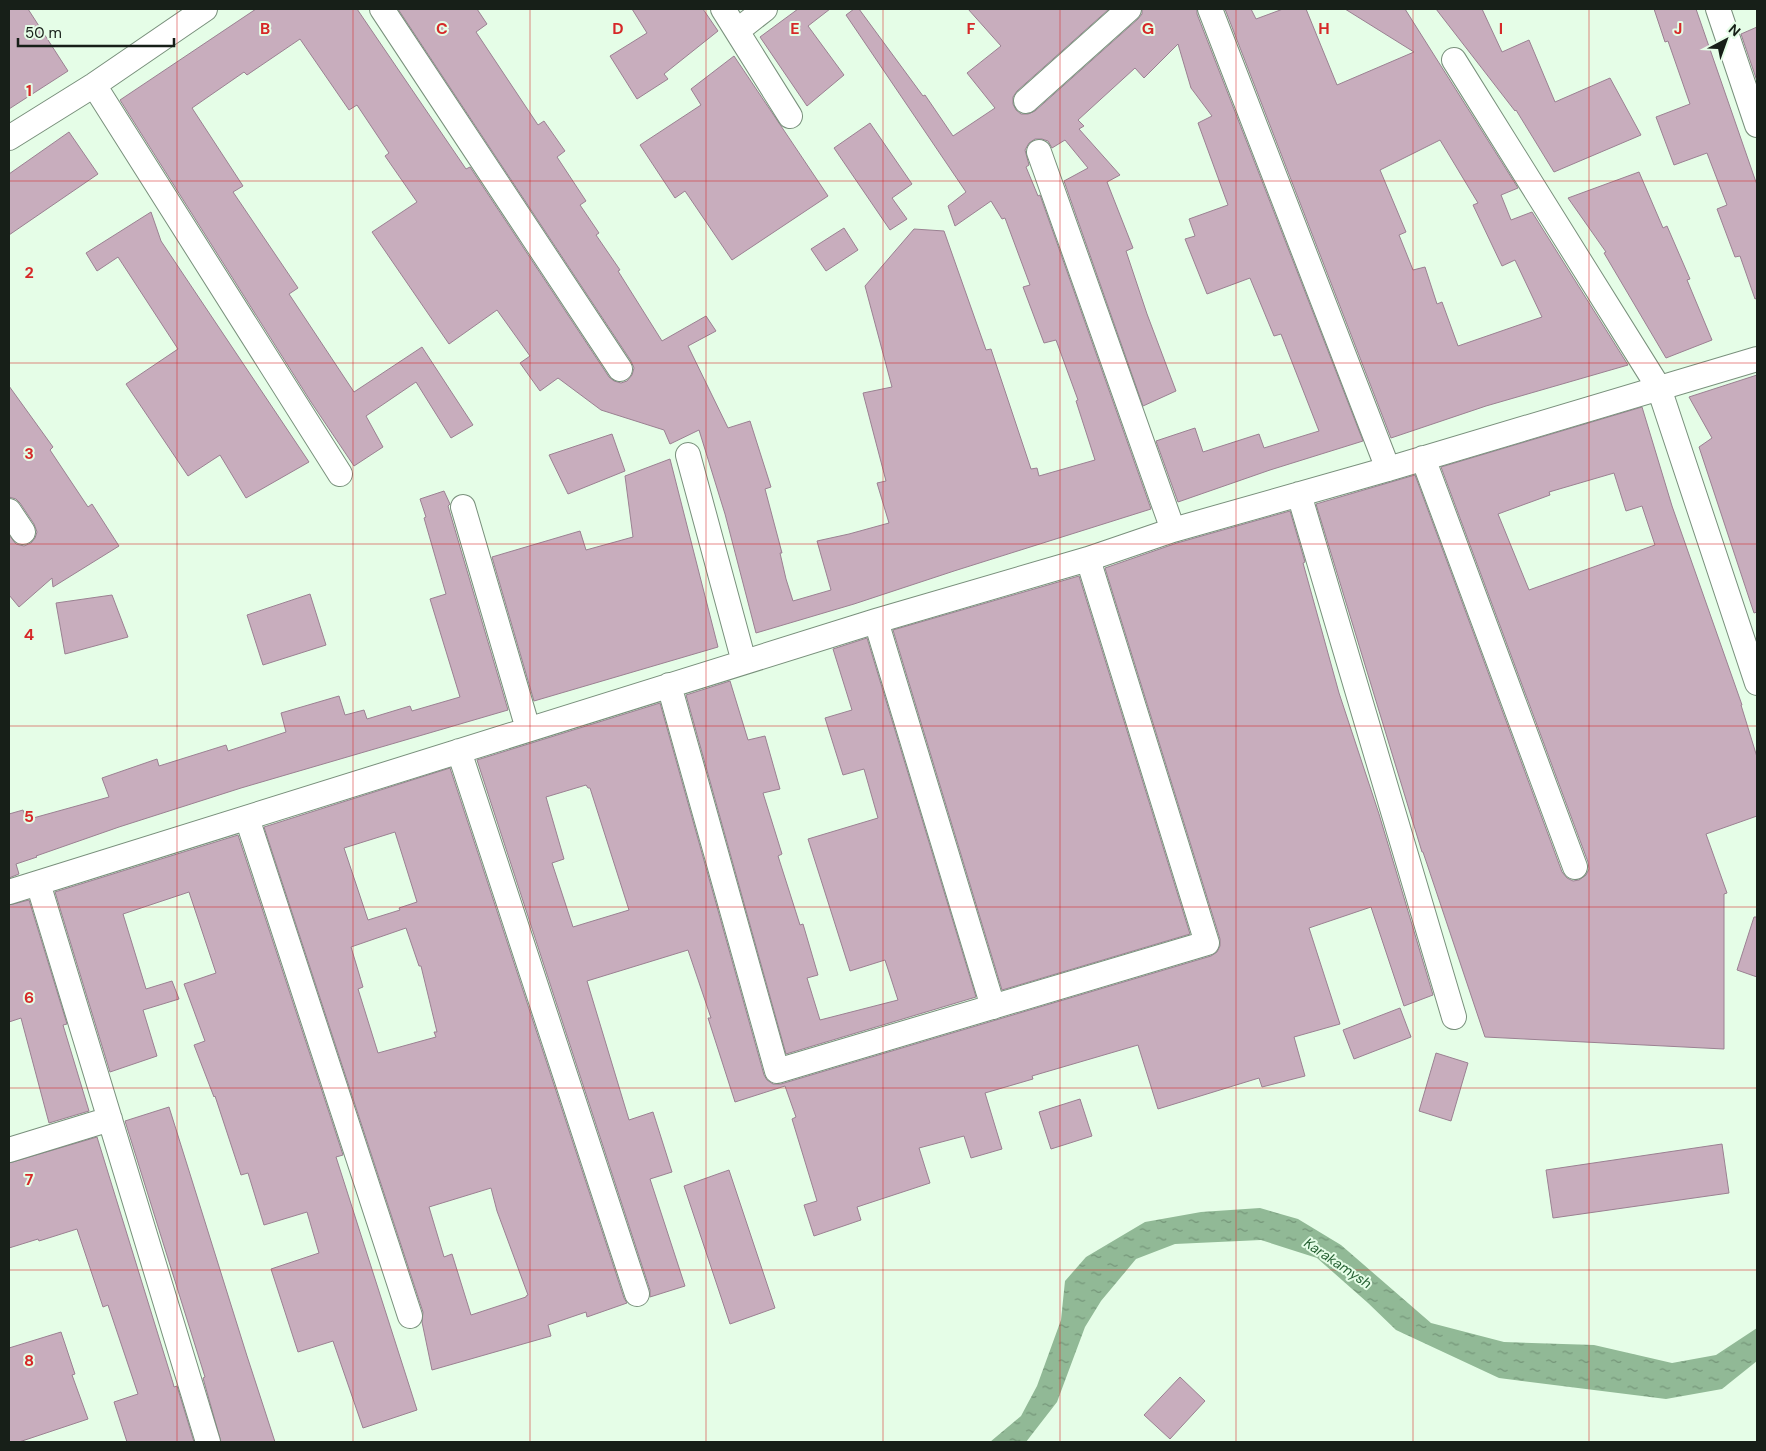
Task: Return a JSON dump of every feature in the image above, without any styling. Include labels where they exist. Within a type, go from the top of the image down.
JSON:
[{"type":"street","points":[[9,137],[94,85],[205,9]]},
{"type":"street","points":[[382,9],[620,369]]},
{"type":"street","points":[[724,9],[790,116]]},
{"type":"street","points":[[737,31],[765,9]]},
{"type":"street","points":[[1026,101],[1129,9]]},
{"type":"street","points":[[1210,9],[1388,469]]},
{"type":"street","points":[[1718,9],[1757,126]]},
{"type":"street","points":[[1454,60],[1659,388],[1757,683]]},
{"type":"street","points":[[94,85],[340,474]]},
{"type":"street","points":[[1039,152],[1174,530]]},
{"type":"street","points":[[9,892],[876,620],[1088,559],[1174,530],[1388,469],[1757,359]]},
{"type":"street","points":[[688,455],[744,662]]},
{"type":"street","points":[[1423,458],[1575,867]]},
{"type":"street","points":[[1299,494],[1454,1017]]},
{"type":"street","points":[[462,508],[528,729]]},
{"type":"street","points":[[9,511],[23,532]]},
{"type":"street","points":[[669,685],[778,1071],[1207,943],[1088,559]]},
{"type":"street","points":[[876,620],[993,1006]]},
{"type":"street","points":[[460,751],[637,1294]]},
{"type":"street","points":[[247,818],[410,1316]]},
{"type":"street","points":[[38,883],[208,1442]]},
{"type":"street","points":[[9,1150],[110,1119]]},
{"type":"water","name":"Karakamysh","points":[[1260,1208],[1298,1219],[1341,1245],[1431,1323],[1504,1342],[1594,1345],[1672,1363],[1716,1355],[1757,1328],[1757,1361],[1722,1389],[1666,1399],[1499,1378],[1396,1330],[1317,1258],[1261,1240],[1175,1244],[1136,1259],[1101,1301],[1085,1327],[1057,1402],[1026,1442],[990,1442],[1021,1416],[1037,1386],[1061,1320],[1065,1281],[1086,1257],[1145,1222],[1201,1212]]},
{"type":"building","points":[[9,9],[28,9],[68,71],[9,109]]},
{"type":"building","points":[[256,9],[357,9],[466,169],[470,167],[609,377],[621,383],[627,381],[632,375],[634,368],[631,361],[398,9],[477,9],[487,24],[476,32],[538,125],[544,121],[565,151],[557,157],[586,201],[580,205],[599,233],[596,235],[620,270],[618,271],[662,341],[706,316],[716,331],[688,346],[728,428],[750,421],[771,487],[765,489],[793,601],[831,590],[817,541],[889,523],[877,483],[886,481],[863,393],[892,387],[865,286],[914,229],[944,231],[986,350],[991,349],[1031,469],[1037,468],[1039,476],[1095,460],[1076,401],[1078,400],[1056,340],[1044,343],[1023,287],[1030,285],[1005,218],[1002,219],[991,201],[955,226],[948,206],[966,192],[846,15],[854,9],[859,9],[923,96],[925,95],[953,136],[995,108],[967,73],[1001,46],[968,9],[1109,9],[1017,91],[1013,97],[1013,104],[1021,114],[1028,114],[1035,111],[1138,19],[1142,14],[1142,9],[1197,9],[1197,14],[1363,441],[1270,470],[1178,502],[1156,441],[1195,428],[1203,452],[1259,434],[1264,448],[1319,431],[1281,334],[1274,336],[1250,278],[1207,294],[1185,239],[1195,236],[1189,219],[1228,205],[1198,123],[1212,116],[1191,88],[1178,44],[1144,78],[1135,68],[1078,120],[1084,126],[1079,129],[1120,175],[1107,182],[1133,248],[1126,251],[1176,391],[1143,406],[1064,181],[1088,168],[1065,140],[1052,148],[1048,141],[1035,139],[1029,143],[1025,150],[1029,165],[1026,167],[1038,196],[1040,195],[1151,509],[854,604],[756,633],[725,514],[699,430],[670,444],[664,430],[601,410],[558,378],[540,391],[520,363],[530,356],[497,310],[449,344],[372,232],[417,202],[385,156],[389,153],[357,105],[349,110],[300,39],[247,75],[244,72],[192,108],[243,186],[233,192],[298,288],[289,294],[354,392],[422,347],[473,425],[451,438],[416,382],[366,416],[383,447],[354,466],[311,402],[120,100]]},
{"type":"building","points":[[632,9],[703,9],[718,31],[664,74],[668,79],[637,99],[610,56],[647,33]]},
{"type":"building","points":[[798,9],[830,9],[808,26],[844,75],[807,106],[760,37]]},
{"type":"building","points":[[1225,9],[1251,9],[1256,19],[1283,9],[1306,9],[1337,85],[1414,52],[1345,9],[1405,9],[1518,188],[1501,195],[1511,220],[1532,212],[1628,365],[1486,406],[1391,438]],"holes":[[[1440,140],[1478,203],[1473,205],[1502,266],[1515,260],[1542,317],[1458,346],[1442,302],[1437,304],[1425,267],[1413,270],[1399,235],[1406,232],[1380,170]]]},
{"type":"building","points":[[1436,9],[1482,9],[1502,52],[1529,40],[1555,102],[1610,78],[1641,135],[1554,172],[1516,110]]},
{"type":"building","points":[[1654,9],[1696,9],[1757,185],[1757,298],[1755,299],[1740,256],[1735,257],[1717,209],[1727,205],[1707,153],[1674,165],[1656,117],[1690,104],[1668,41],[1665,42]]},
{"type":"building","points":[[1757,27],[1757,81],[1741,34]]},
{"type":"building","points":[[734,56],[828,196],[732,260],[685,191],[675,198],[640,145],[701,105],[691,89]]},
{"type":"building","points":[[870,123],[912,184],[892,198],[907,219],[890,230],[834,148]]},
{"type":"building","points":[[69,132],[98,174],[9,235],[9,174]]},
{"type":"building","points":[[1639,172],[1663,228],[1667,226],[1690,279],[1687,280],[1712,340],[1666,358],[1604,253],[1606,252],[1568,198]]},
{"type":"building","points":[[151,212],[161,241],[309,462],[246,498],[220,455],[188,476],[126,384],[178,349],[118,257],[97,271],[86,253]]},
{"type":"building","points":[[844,228],[858,250],[826,271],[811,249]]},
{"type":"building","points":[[1757,375],[1757,612],[1754,613],[1699,447],[1712,438],[1689,397]]},
{"type":"building","points":[[9,386],[53,447],[50,450],[88,507],[92,504],[119,546],[53,587],[52,578],[19,607],[9,595],[9,535],[16,544],[24,546],[31,543],[37,532],[20,503],[16,499],[9,497]]},
{"type":"building","points":[[1642,407],[1672,506],[1742,705],[1757,757],[1757,816],[1706,834],[1727,893],[1724,894],[1724,1049],[1485,1037],[1422,852],[1316,504],[1415,475],[1562,872],[1573,881],[1579,880],[1586,875],[1589,869],[1588,862],[1441,467]],"holes":[[[1614,473],[1626,511],[1642,506],[1655,545],[1529,590],[1498,514],[1550,495],[1549,492]]]},
{"type":"building","points":[[612,434],[625,471],[568,494],[549,455]]},
{"type":"building","points":[[670,459],[718,647],[534,701],[492,557],[580,531],[586,550],[633,537],[625,476]]},
{"type":"building","points":[[444,491],[450,504],[448,506],[508,710],[241,788],[119,827],[16,864],[19,874],[9,878],[9,814],[23,810],[26,820],[109,797],[102,778],[157,759],[159,766],[226,745],[228,751],[286,732],[281,713],[339,696],[345,715],[364,710],[367,719],[410,706],[412,711],[460,697],[430,599],[446,594],[420,499]]},
{"type":"building","points":[[1290,511],[1339,693],[1379,814],[1433,995],[1404,1006],[1371,907],[1309,928],[1340,1024],[1294,1037],[1305,1076],[1262,1087],[1259,1078],[1158,1109],[1138,1045],[1032,1076],[1033,1079],[985,1093],[1002,1149],[971,1158],[964,1136],[919,1148],[930,1183],[857,1207],[861,1220],[814,1236],[804,1205],[817,1201],[792,1119],[796,1117],[785,1086],[735,1102],[708,1018],[711,1018],[688,950],[587,981],[629,1120],[653,1112],[672,1172],[650,1179],[685,1286],[650,1297],[650,1290],[477,760],[660,703],[764,1075],[773,1084],[781,1084],[1211,956],[1217,952],[1220,946],[1220,939],[1105,568],[1177,543]],"holes":[[[586,785],[590,788],[629,910],[573,927],[552,863],[564,859],[546,797]]]},
{"type":"building","points":[[1079,576],[1190,934],[1002,990],[893,630]]},
{"type":"building","points":[[310,594],[326,645],[263,665],[247,615]]},
{"type":"building","points":[[112,595],[128,637],[65,654],[56,603]]},
{"type":"building","points":[[867,638],[976,997],[786,1054],[686,695],[730,681],[748,740],[765,736],[780,789],[763,793],[782,854],[778,856],[800,925],[803,924],[818,975],[807,978],[820,1020],[898,1000],[885,960],[850,971],[808,839],[878,818],[864,769],[843,775],[825,718],[852,710],[833,649]]},
{"type":"building","points":[[450,768],[627,1303],[587,1317],[586,1312],[548,1325],[551,1336],[432,1370],[422,1322],[423,1312],[264,827]],"holes":[[[395,832],[417,902],[399,908],[400,910],[368,920],[344,848]],[[406,928],[419,966],[421,966],[437,1032],[434,1032],[436,1037],[378,1053],[358,989],[363,987],[351,947]],[[491,1188],[497,1211],[528,1295],[471,1315],[452,1254],[444,1257],[429,1207]]]},
{"type":"building","points":[[238,835],[343,1155],[336,1157],[417,1410],[363,1428],[333,1341],[298,1352],[271,1269],[319,1253],[307,1212],[264,1225],[248,1173],[241,1175],[215,1096],[194,1045],[205,1041],[184,984],[216,973],[189,892],[123,914],[146,989],[172,981],[179,999],[143,1010],[157,1056],[110,1072],[55,892]]},
{"type":"building","points":[[29,900],[67,1024],[63,1025],[89,1111],[49,1123],[21,1018],[9,1022],[9,905]]},
{"type":"building","points":[[1754,917],[1757,917],[1757,977],[1737,970]]},
{"type":"building","points":[[1400,1008],[1411,1037],[1354,1059],[1343,1030]]},
{"type":"building","points":[[1436,1053],[1468,1063],[1451,1121],[1419,1111]]},
{"type":"building","points":[[1080,1099],[1092,1136],[1051,1149],[1039,1112]]},
{"type":"building","points":[[169,1107],[275,1442],[221,1442],[203,1378],[205,1377],[125,1121]]},
{"type":"building","points":[[97,1137],[174,1387],[177,1386],[194,1442],[127,1442],[114,1402],[138,1394],[108,1305],[103,1307],[77,1229],[9,1248],[9,1163]]},
{"type":"building","points":[[1722,1144],[1729,1193],[1553,1218],[1546,1170]]},
{"type":"building","points":[[729,1170],[775,1308],[730,1324],[684,1186]]},
{"type":"building","points":[[61,1332],[75,1374],[72,1375],[88,1419],[19,1442],[9,1442],[9,1348]]},
{"type":"building","points":[[1180,1377],[1205,1401],[1170,1439],[1144,1415]]}]
